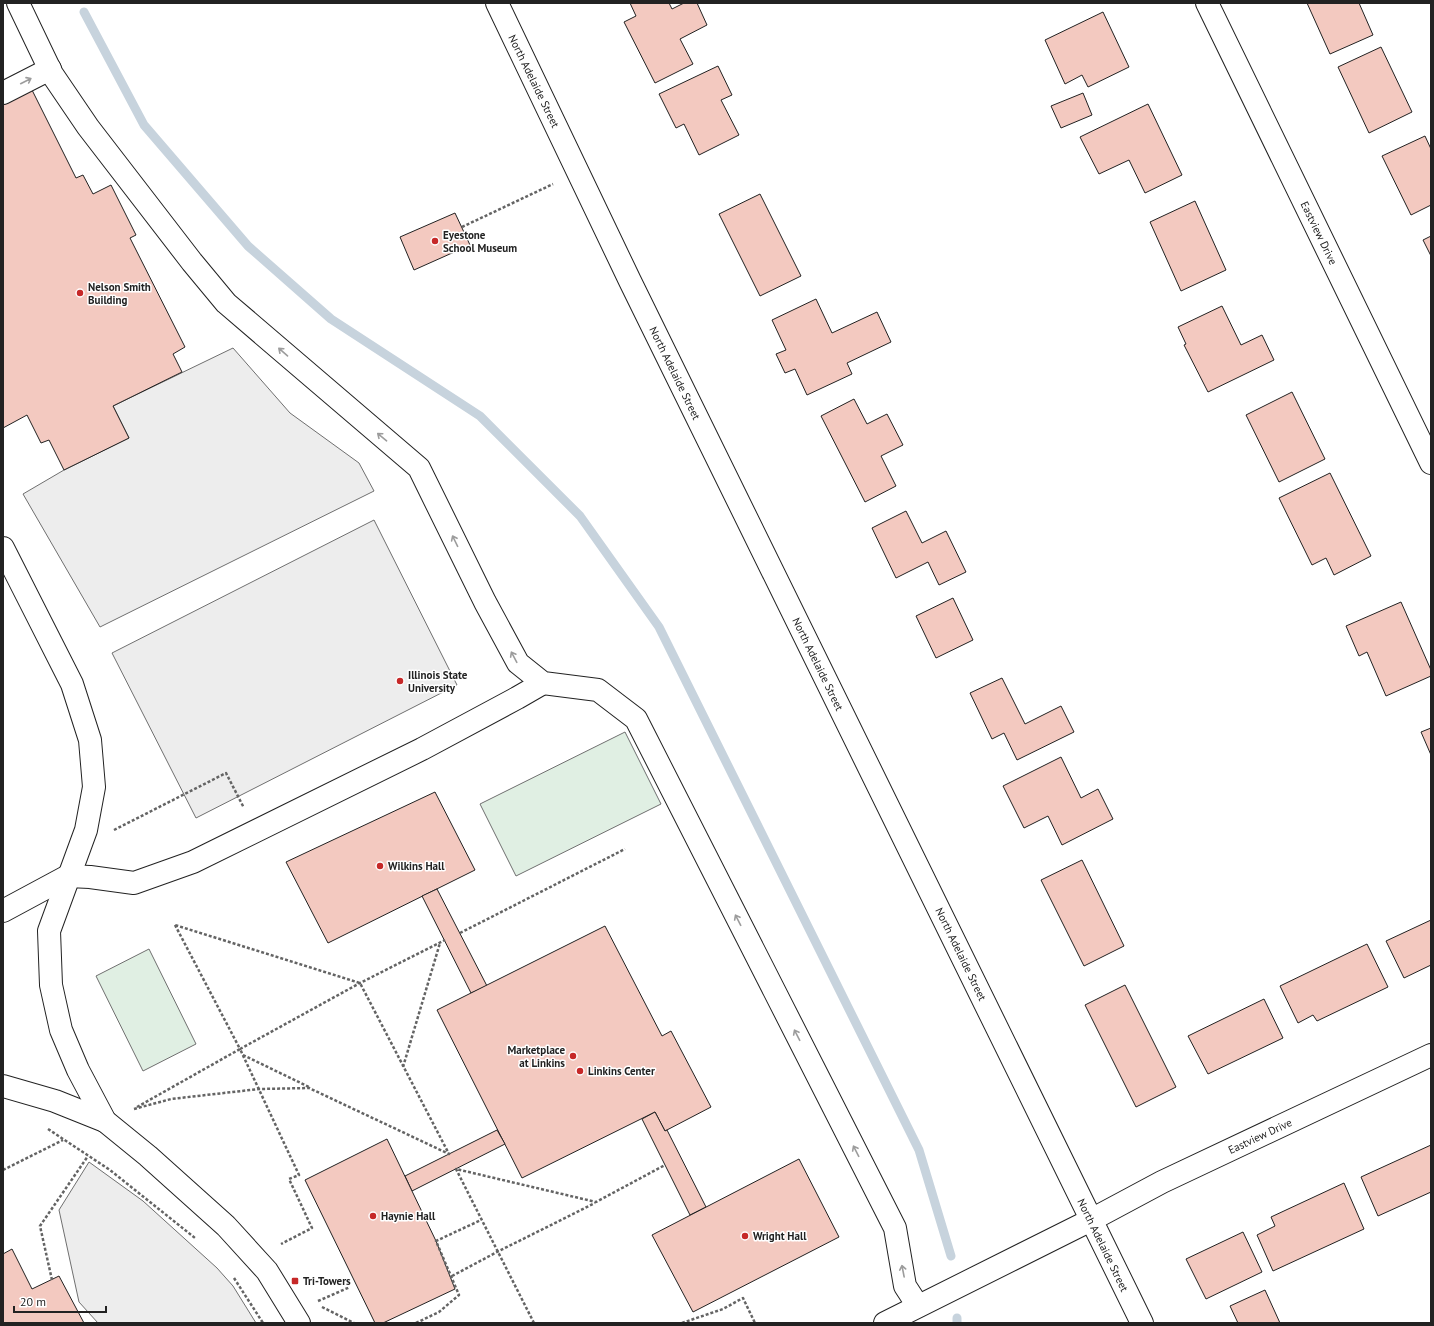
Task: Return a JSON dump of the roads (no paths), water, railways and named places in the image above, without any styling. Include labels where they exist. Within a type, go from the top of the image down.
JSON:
[{"type":"street","points":[[18,3],[50,69],[88,127],[192,262],[226,303],[419,468],[485,602],[518,663],[543,683],[598,690],[636,719],[894,1228],[906,1286],[918,1306]]},
{"type":"street","name":"North Adelaide Street","points":[[497,3],[578,173],[1142,1323]]},
{"type":"street","name":"Eastview Drive","points":[[1207,3],[1431,463]]},
{"type":"street","points":[[3,92],[50,69]]},
{"type":"street","points":[[3,548],[72,684],[90,740],[94,787],[86,830],[49,931],[51,985],[61,1030],[78,1070],[105,1121]]},
{"type":"street","points":[[3,911],[68,876],[90,877],[134,883],[193,862],[422,749],[543,683]]},
{"type":"street","name":"Eastview Drive","points":[[885,1323],[1091,1220],[1162,1182],[1431,1055]]},
{"type":"street","points":[[3,1086],[55,1101],[105,1121],[148,1156],[226,1226],[267,1271],[299,1323]]},
{"type":"waterway","points":[[84,12],[144,125],[248,246],[331,319],[480,416],[580,516],[659,627],[919,1150],[951,1256]]},
{"type":"waterway","points":[[957,1318],[957,1323]]},
{"type":"place","name":"Eyestone School Museum","points":[[435,241]]},
{"type":"place","name":"Nelson Smith Building","points":[[80,293]]},
{"type":"place","name":"Illinois State University","points":[[400,681]]},
{"type":"place","name":"Wilkins Hall","points":[[380,866]]},
{"type":"place","name":"Marketplace at Linkins","points":[[573,1056]]},
{"type":"place","name":"Linkins Center","points":[[580,1071]]},
{"type":"place","name":"Haynie Hall","points":[[373,1216]]},
{"type":"place","name":"Wright Hall","points":[[745,1236]]},
{"type":"place","name":"Tri-Towers","points":[[295,1281]]}]
